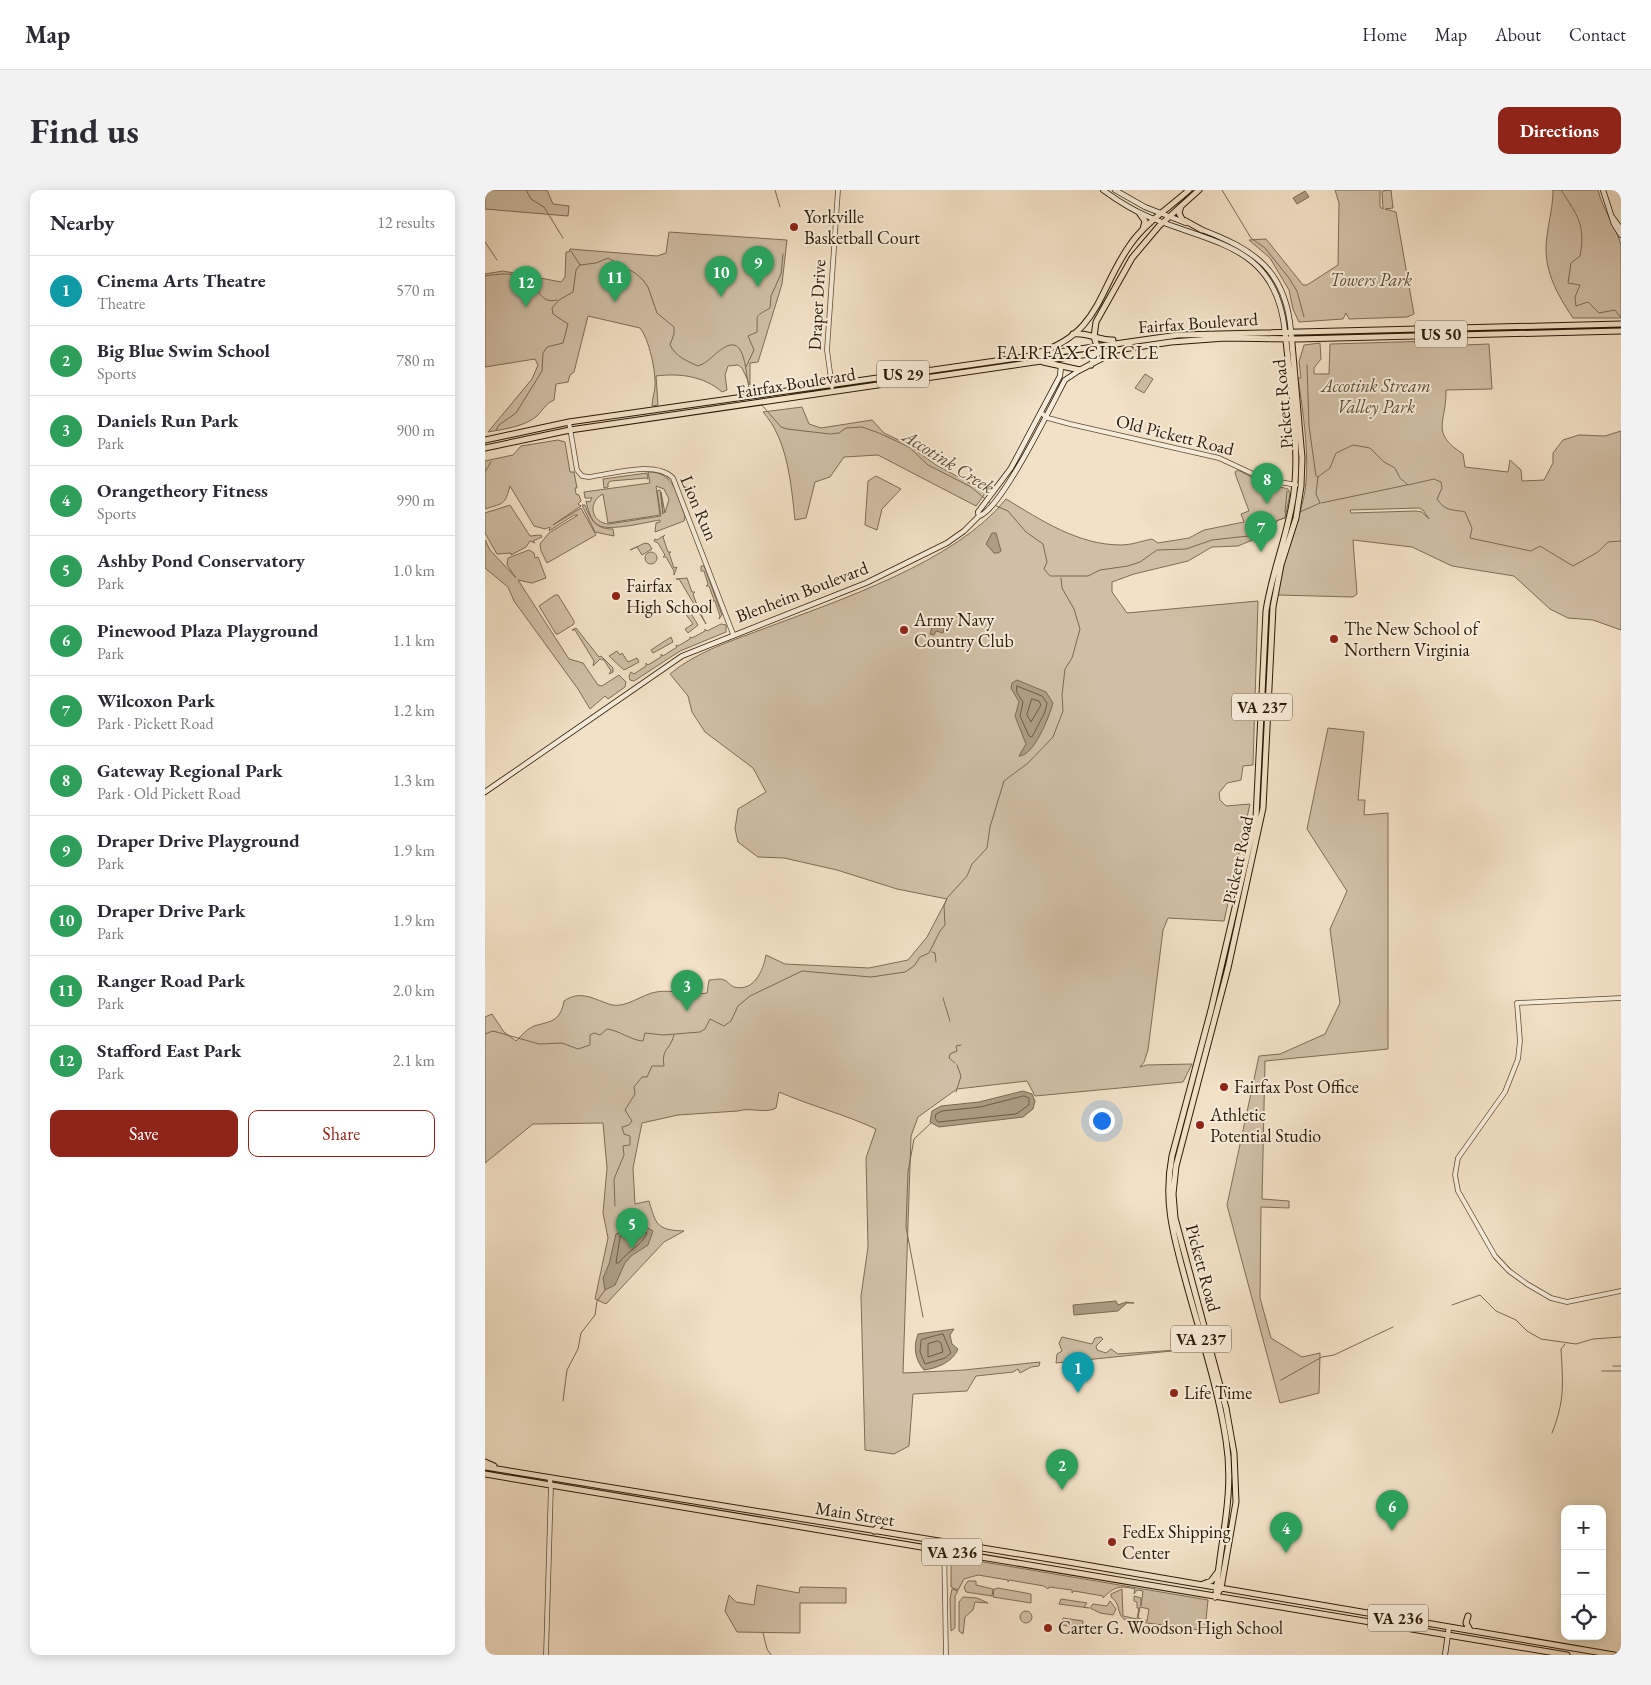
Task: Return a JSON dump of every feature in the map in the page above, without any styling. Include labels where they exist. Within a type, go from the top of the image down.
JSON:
[{"type":"main road","points":[[1103,190],[1140,214],[1226,245],[1251,260],[1263,272],[1275,289],[1288,332]]},
{"type":"main road","points":[[1115,190],[1133,202],[1245,248],[1271,271],[1285,296],[1288,332]]},
{"type":"main road","name":"US 29","points":[[1022,357],[1050,348],[1086,323],[1095,312],[1119,263],[1141,231],[1189,190]]},
{"type":"main road","points":[[1091,365],[1097,352],[1094,337],[1096,322],[1122,274],[1141,245],[1169,216],[1199,190]]},
{"type":"main road","points":[[1603,190],[1613,216],[1621,229]]},
{"type":"main road","points":[[1182,205],[1179,213],[1182,219],[1203,230]]},
{"type":"main road","points":[[1140,214],[1145,221],[1141,231]]},
{"type":"main road","points":[[1613,216],[1614,224],[1621,235]]},
{"type":"main road","points":[[1111,295],[1120,268],[1119,263]]},
{"type":"main road","name":"US 50","points":[[1288,332],[1621,324]]},
{"type":"main road","name":"US 50","points":[[1289,339],[1621,331]]},
{"type":"main road","name":"Fairfax Boulevard","points":[[485,440],[569,422],[710,402],[775,401],[1035,362],[1097,346],[1137,340],[1197,334],[1288,332]]},
{"type":"main road","name":"Pickett Road","points":[[1215,1597],[1236,1502],[1234,1453],[1226,1408],[1175,1218],[1174,1179],[1226,977],[1260,826],[1265,785],[1273,607],[1281,565],[1299,502],[1288,332]]},
{"type":"main road","points":[[1059,355],[1060,347],[1068,336],[1083,333],[1104,340],[1137,340]]},
{"type":"main road","name":"Fairfax Boulevard","points":[[485,448],[570,430],[738,406],[744,401],[767,394],[1022,357],[1097,352],[1219,339],[1289,339]]},
{"type":"main road","name":"Blenheim Boulevard","points":[[979,516],[982,508],[1011,468],[1065,380],[1111,352],[1132,347]]},
{"type":"main road","name":"Blenheim Boulevard","points":[[485,792],[682,656],[733,634],[853,589],[928,553],[964,531],[979,516],[988,511],[1000,496],[1043,414],[1060,376],[1059,355]]},
{"type":"main road","name":"US 29","points":[[1035,362],[1080,370]]},
{"type":"main road","points":[[710,402],[712,410]]},
{"type":"main road","name":"Pickett Road","points":[[1218,1588],[1230,1493],[1230,1468],[1226,1440],[1170,1220],[1167,1184],[1172,1156],[1213,1002],[1253,830],[1258,795],[1266,611],[1273,574],[1298,485]]},
{"type":"main road","points":[[485,1462],[488,1465],[504,1467],[508,1470]]},
{"type":"main road","name":"Main Street","points":[[485,1468],[552,1477],[1218,1588]]},
{"type":"main road","name":"Main Street","points":[[485,1474],[1215,1597]]},
{"type":"main road","points":[[874,1531],[882,1523]]},
{"type":"main road","points":[[1196,1584],[1211,1581],[1220,1565]]},
{"type":"main road","name":"VA 236","points":[[1218,1588],[1614,1655]]},
{"type":"main road","name":"VA 236","points":[[1215,1597],[1567,1655]]},
{"type":"main road","points":[[1468,1616],[1466,1623],[1471,1630]]},
{"type":"main road","points":[[1445,1655],[1449,1627]]},
{"type":"street","name":"Draper Drive","points":[[833,392],[827,350],[838,190]]},
{"type":"street","name":"Old Pickett Road","points":[[1043,414],[1070,424],[1219,458],[1264,478],[1298,485]]},
{"type":"street","name":"Lion Run","points":[[569,422],[577,470],[584,477],[653,468],[665,471],[673,478],[733,634]]},
{"type":"street","points":[[1621,998],[1517,1003],[1520,1041],[1518,1059],[1505,1092],[1458,1158],[1455,1175],[1458,1191],[1495,1256],[1509,1271],[1527,1284],[1555,1300],[1567,1302],[1621,1291]]},
{"type":"street","points":[[546,1655],[552,1477]]},
{"type":"street","points":[[944,1542],[946,1655]]},
{"type":"green space","points":[[485,190],[547,190],[553,204],[569,206],[568,216],[485,209]]},
{"type":"green space","name":"Towers Park","points":[[1335,190],[1380,190],[1380,207],[1383,209],[1382,191],[1391,190],[1393,208],[1385,209],[1396,212],[1414,314],[1407,317],[1349,319],[1346,313],[1343,319],[1299,322],[1293,309],[1289,290],[1270,258],[1249,240],[1266,239],[1303,285],[1307,285],[1338,265],[1339,203]]},
{"type":"green space","points":[[1553,190],[1598,190],[1621,245],[1621,318],[1573,318],[1561,299],[1549,269],[1546,247]]},
{"type":"green space","points":[[669,232],[787,240],[782,284],[758,362],[750,363],[750,385],[742,368],[738,365],[728,366],[725,375],[727,390],[722,392],[707,382],[691,377],[656,376],[658,405],[652,406],[655,388],[654,372],[649,347],[640,328],[588,316],[574,372],[570,375],[568,382],[556,384],[554,400],[546,405],[537,416],[526,423],[488,432],[532,379],[538,365],[535,359],[485,367],[485,274],[503,271],[561,282],[565,277],[566,252],[569,252],[570,249],[657,256],[666,253]]},
{"type":"green space","name":"Accotink Stream Valley Park","points":[[1464,340],[1464,345],[1489,344],[1492,389],[1446,390],[1443,433],[1446,439],[1463,454],[1465,467],[1508,472],[1510,460],[1521,470],[1522,481],[1544,480],[1553,463],[1553,453],[1563,440],[1579,435],[1605,436],[1621,431],[1621,630],[1593,620],[1568,618],[1550,609],[1514,576],[1452,566],[1412,547],[1353,540],[1357,594],[1353,597],[1277,595],[1282,570],[1301,509],[1306,483],[1304,422],[1298,378],[1301,378],[1299,362],[1304,345],[1320,343],[1321,359],[1314,368],[1314,374],[1329,374],[1330,344]],"holes":[[[1419,508],[1423,510],[1429,519],[1422,512],[1416,511],[1351,513],[1350,510]]]},
{"type":"green space","points":[[1145,374],[1153,379],[1144,393],[1135,388]]},
{"type":"green space","points":[[802,407],[809,424],[821,428],[872,420],[884,433],[907,444],[936,465],[986,492],[976,506],[878,455],[844,457],[830,477],[815,482],[806,518],[795,520],[790,477],[783,449],[771,423],[763,412]]},
{"type":"green space","points":[[558,440],[565,442],[570,472],[574,472],[577,488],[575,488],[576,494],[579,495],[581,501],[578,504],[581,506],[553,525],[581,508],[596,535],[547,563],[540,544],[549,533],[578,515],[574,515],[549,531],[550,527],[545,529],[534,526],[510,486],[507,497],[503,502],[485,509],[485,461],[513,455],[521,446]]},
{"type":"green space","name":"Army Navy Country Club","points":[[1238,470],[1261,482],[1288,489],[1290,494],[1285,518],[1278,520],[1269,533],[1238,546],[1212,547],[1188,561],[1134,574],[1112,582],[1112,592],[1127,613],[1258,601],[1253,765],[1243,766],[1241,780],[1227,783],[1219,793],[1220,800],[1226,806],[1250,804],[1224,921],[1168,918],[1163,930],[1148,1050],[1140,1067],[1146,1065],[1192,1064],[1183,1082],[1035,1096],[1027,1081],[957,1089],[918,1117],[911,1136],[903,1373],[964,1370],[1040,1362],[1039,1366],[1031,1367],[1020,1373],[1018,1369],[1013,1372],[976,1376],[967,1391],[913,1394],[909,1446],[894,1454],[865,1450],[861,1296],[868,1247],[866,1158],[876,1129],[779,1092],[776,1108],[772,1110],[743,1110],[678,1115],[642,1123],[633,1168],[635,1204],[649,1201],[659,1225],[668,1229],[684,1231],[664,1242],[606,1304],[595,1299],[608,1238],[603,1213],[607,1168],[603,1123],[533,1124],[485,1163],[485,1017],[492,1014],[504,1032],[516,1041],[531,1027],[554,1020],[560,1013],[564,1001],[576,996],[588,997],[612,1005],[623,1005],[656,992],[707,993],[709,980],[723,979],[734,987],[741,988],[747,986],[760,973],[766,955],[785,964],[869,968],[908,960],[927,937],[947,899],[897,889],[837,870],[784,858],[758,857],[738,842],[735,829],[738,809],[766,792],[753,768],[705,732],[692,712],[688,696],[670,674],[691,659],[714,648],[859,592],[927,560],[957,542],[984,522],[1006,499],[1061,530],[1090,541],[1121,545],[1152,539],[1158,543],[1189,538],[1204,530],[1244,522],[1241,514],[1249,511],[1236,476],[1235,472]]},
{"type":"green space","points":[[648,472],[657,473],[669,480],[674,486],[680,501],[685,516],[684,521],[655,532],[656,523],[660,522],[660,520],[628,526],[603,527],[593,520],[586,501],[590,502],[592,498],[585,498],[584,492],[650,483]],"holes":[[[656,486],[664,489],[669,499],[665,513],[661,492],[663,514],[660,490],[657,491],[661,516],[609,524],[598,520],[593,512],[595,502],[603,494],[608,523],[660,515]]]},
{"type":"green space","points":[[647,473],[648,479],[611,481],[608,483],[608,487],[604,488],[603,479]]},
{"type":"green space","points":[[876,476],[901,489],[882,509],[877,530],[865,525],[868,481]]},
{"type":"green space","points":[[510,505],[530,536],[541,535],[542,537],[533,541],[535,543],[530,541],[526,547],[511,555],[511,553],[497,554],[485,533],[485,513]]},
{"type":"green space","points":[[582,505],[585,505],[595,523],[607,529],[613,529],[614,536],[595,532]]},
{"type":"green space","points":[[665,535],[663,537],[668,552],[671,552],[669,553],[674,568],[677,567],[674,575],[674,571],[666,557],[663,557],[665,555],[658,543],[654,541]]},
{"type":"green space","points":[[485,540],[490,550],[516,578],[507,565],[508,558],[529,550],[534,553],[535,558],[538,557],[546,578],[532,583],[518,580],[569,659],[583,663],[598,685],[602,686],[619,675],[626,682],[625,687],[608,699],[605,696],[590,709],[578,689],[514,601],[508,587],[485,568]]},
{"type":"green space","points":[[645,543],[649,544],[652,549],[642,555],[637,547],[630,550]]},
{"type":"green space","points":[[649,552],[653,552],[657,558],[653,564],[649,564],[645,560],[645,556]]},
{"type":"green space","points":[[701,566],[704,566],[722,615],[719,619],[720,616],[715,601],[712,601],[714,600],[709,586],[706,586],[708,584],[704,571],[701,571]]},
{"type":"green space","points":[[687,578],[692,592],[695,592],[693,594],[698,608],[701,608],[699,610],[706,624],[679,579],[676,579]]},
{"type":"green space","points":[[555,595],[558,595],[574,621],[574,624],[558,634],[556,634],[539,606]]},
{"type":"green space","points":[[687,607],[698,625],[688,633],[685,629],[693,624],[685,613]]},
{"type":"green space","points":[[721,624],[726,625],[726,632],[680,651],[634,681],[630,680],[631,672],[634,674],[646,666],[646,663],[648,665],[661,657],[661,654],[663,656],[677,647],[676,645],[678,646],[690,639],[690,637],[692,638],[705,631],[705,629],[707,631]]},
{"type":"green space","points":[[576,628],[599,657],[601,656],[613,668],[613,672],[609,674],[611,671],[604,660],[600,659],[593,666],[594,661],[575,630],[572,630]]},
{"type":"green space","points":[[671,637],[673,642],[653,653],[651,650]]},
{"type":"green space","points":[[617,651],[620,655],[622,653],[628,662],[637,658],[639,662],[624,670],[609,656]]},
{"type":"green space","points":[[1328,728],[1364,732],[1358,800],[1365,800],[1364,815],[1388,813],[1388,1049],[1265,1061],[1262,1199],[1289,1201],[1289,1208],[1261,1207],[1260,1298],[1271,1338],[1302,1357],[1320,1353],[1319,1393],[1280,1403],[1227,1205],[1259,1056],[1280,1054],[1325,1034],[1340,1003],[1330,929],[1347,891],[1307,829]]},
{"type":"green space","points":[[1062,1337],[1092,1344],[1095,1338],[1101,1337],[1103,1339],[1096,1346],[1097,1350],[1106,1353],[1111,1349],[1118,1354],[1191,1349],[1056,1363],[1057,1354],[1062,1351],[1059,1343]]},
{"type":"green space","points":[[954,1557],[1208,1600],[1205,1629],[1200,1630],[1125,1620],[1120,1615],[1111,1594],[1122,1589],[1123,1616],[1137,1619],[1139,1608],[1137,1608],[1137,1602],[1134,1601],[1134,1596],[1141,1598],[1141,1606],[1143,1591],[1137,1590],[1134,1594],[1135,1589],[1129,1588],[1117,1588],[1110,1591],[1103,1598],[1103,1596],[1074,1591],[1072,1593],[1072,1590],[1049,1587],[1048,1589],[1044,1586],[1009,1580],[1008,1582],[1008,1580],[978,1575],[964,1579],[958,1590],[951,1587],[951,1560]],"holes":[[[1140,1607],[1149,1609],[1147,1621],[1138,1618]]]},
{"type":"green space","points":[[968,1581],[976,1581],[976,1585],[993,1589],[992,1596],[966,1592],[964,1587]]},
{"type":"green space","points":[[757,1585],[799,1593],[800,1587],[846,1588],[846,1603],[800,1603],[800,1633],[737,1632],[725,1611],[729,1595],[736,1602],[754,1605]]},
{"type":"green space","points":[[998,1588],[1031,1594],[1031,1603],[993,1597],[994,1589]]},
{"type":"green space","points":[[952,1589],[958,1591],[955,1596],[955,1628],[951,1631],[950,1599]]},
{"type":"green space","points":[[963,1597],[977,1598],[988,1603],[975,1602],[973,1610],[965,1617],[963,1634],[959,1631],[959,1602]]},
{"type":"green space","points":[[1061,1599],[1087,1603],[1084,1607],[1089,1608],[1059,1604]]},
{"type":"green space","points":[[1110,1601],[1116,1609],[1113,1615],[1100,1613],[1090,1608],[1093,1604],[1107,1606]]},
{"type":"green space","points":[[1026,1611],[1032,1617],[1026,1623],[1020,1617]]},
{"type":"green space","points":[[1063,1618],[1083,1621],[1082,1628],[1062,1625]]},
{"type":"water","points":[[1305,191],[1309,197],[1297,204],[1293,198]]},
{"type":"water","points":[[992,533],[996,533],[1001,551],[998,553],[994,553],[986,544]]},
{"type":"water","points":[[941,620],[946,622],[943,633],[936,631],[934,635],[930,634],[933,624],[939,625]]},
{"type":"water","points":[[1017,680],[1046,692],[1053,703],[1035,743],[1030,750],[1019,756],[1026,744],[1015,716],[1019,702],[1011,688],[1012,683]]},
{"type":"water","points":[[1023,1091],[1032,1094],[1035,1101],[1033,1109],[1023,1117],[939,1127],[930,1122],[932,1111],[941,1106],[979,1102]]},
{"type":"water","points":[[641,1224],[653,1231],[648,1245],[631,1256],[625,1263],[615,1285],[605,1290],[603,1278],[609,1264],[616,1234]]},
{"type":"water","points":[[1116,1301],[1118,1305],[1126,1302],[1134,1303],[1127,1303],[1118,1311],[1074,1315],[1073,1305]]},
{"type":"water","points":[[954,1329],[950,1335],[952,1344],[958,1349],[956,1353],[945,1363],[935,1368],[924,1370],[916,1353],[918,1334]]},
{"type":"waterway","points":[[526,190],[531,199],[544,207],[563,238]]},
{"type":"waterway","points":[[775,190],[780,207]]},
{"type":"waterway","points":[[1222,190],[1251,238],[1265,248],[1289,278],[1297,291],[1304,317]]},
{"type":"waterway","points":[[1561,190],[1576,213],[1581,228],[1582,245],[1580,256],[1571,263],[1568,283],[1580,285],[1575,297],[1576,306],[1588,302],[1599,313],[1615,310],[1621,318]]},
{"type":"waterway","points":[[485,242],[497,260]]},
{"type":"waterway","points":[[571,251],[580,265]]},
{"type":"waterway","points":[[746,367],[754,350],[748,336],[757,332],[757,317],[770,308],[771,296],[781,274],[783,254]]},
{"type":"waterway","name":"Accotink Creek","points":[[496,430],[499,425],[516,413],[542,371],[543,353],[547,347],[563,343],[568,324],[553,314],[552,308],[559,300],[573,292],[576,270],[580,265],[596,263],[608,258],[635,273],[643,280],[648,287],[657,313],[674,327],[674,334],[670,345],[675,353],[682,358],[698,366],[727,346],[734,345],[739,348],[745,362],[751,395]]},
{"type":"waterway","points":[[485,276],[505,274],[521,276],[530,281],[546,300],[557,300]]},
{"type":"waterway","points":[[1307,365],[1309,426],[1316,476],[1318,477]]},
{"type":"waterway","name":"Accotink Creek","points":[[761,404],[781,427],[787,429],[830,434],[839,433],[846,428],[862,427],[879,433],[909,447],[928,465],[971,487],[990,503]]},
{"type":"waterway","name":"Accotink Creek","points":[[1300,512],[1320,503],[1316,494],[1318,477],[1330,468],[1336,453],[1353,445],[1370,448],[1384,462],[1395,468],[1400,478],[1408,485],[1434,479],[1441,482],[1442,488],[1437,499],[1446,508],[1465,512],[1472,528],[1470,538],[1531,551],[1540,546],[1573,566],[1598,552],[1608,542],[1621,541]]},
{"type":"waterway","name":"Accotink Creek","points":[[485,472],[491,462]]},
{"type":"waterway","name":"Accotink Creek","points":[[1321,503],[1407,485]]},
{"type":"waterway","points":[[1287,491],[1285,512],[1287,517]]},
{"type":"waterway","name":"Accotink Creek","points":[[994,505],[1008,511],[1026,532],[1043,544],[1047,562],[1044,569],[1050,576],[1088,576],[1100,570],[1128,566],[1140,562],[1157,550],[1186,549],[1212,540],[1248,536],[1268,524],[1287,517]]},
{"type":"waterway","points":[[485,1034],[493,1031],[539,1044],[562,1043],[578,1049],[590,1045],[590,1035],[594,1033],[600,1035],[607,1029],[643,1041],[645,1033],[663,1035],[700,1032],[705,1029],[710,1019],[724,1026],[731,1021],[738,1006],[750,996],[802,971],[871,977],[905,972],[914,966],[920,957],[929,953],[945,925],[944,906],[947,898],[967,876],[972,864],[987,848],[990,827],[1004,781],[1028,763],[1053,737],[1063,711],[1062,695],[1065,669],[1072,658],[1080,629],[1074,609],[1062,588],[1061,578]]},
{"type":"waterway","points":[[932,952],[935,953],[936,962]]},
{"type":"waterway","points":[[943,998],[950,1021]]},
{"type":"waterway","points":[[615,1206],[614,1179],[624,1155],[623,1146],[630,1145],[630,1136],[624,1134],[622,1127],[629,1125],[632,1121],[625,1110],[635,1094],[634,1087],[642,1077],[647,1077],[652,1066],[664,1066],[665,1052],[674,1035]]},
{"type":"waterway","points":[[955,1063],[949,1058],[950,1054],[957,1051],[956,1046],[961,1045]]},
{"type":"waterway","points":[[956,1092],[961,1076],[957,1065]]},
{"type":"waterway","points":[[923,1317],[906,1227],[908,1172],[914,1139],[931,1123]]},
{"type":"waterway","points":[[619,1215],[624,1231]]},
{"type":"waterway","points":[[563,1401],[567,1370],[578,1349],[581,1333],[595,1315],[597,1301],[605,1290]]},
{"type":"waterway","points":[[1452,1305],[1480,1295],[1496,1311],[1516,1320],[1527,1331],[1541,1339],[1576,1344],[1593,1339],[1621,1337]]},
{"type":"waterway","points":[[1281,1380],[1322,1357],[1334,1355],[1393,1327]]},
{"type":"waterway","points":[[1552,1433],[1561,1401],[1561,1349],[1565,1344]]},
{"type":"waterway","points":[[1613,1366],[1621,1366]]},
{"type":"waterway","points":[[1602,1371],[1621,1371]]},
{"type":"waterway","points":[[763,1633],[767,1649],[771,1655]]},
{"type":"place","name":"Yorkville Basketball Court","points":[[794,227]]},
{"type":"place","name":"Draper Drive Playground","points":[[758,287]]},
{"type":"place","name":"Draper Drive Park","points":[[721,297]]},
{"type":"place","name":"Ranger Road Park","points":[[615,302]]},
{"type":"place","name":"Stafford East Park","points":[[526,307]]},
{"type":"place","name":"Gateway Regional Park","points":[[1267,504]]},
{"type":"place","name":"Wilcoxon Park","points":[[1261,552]]},
{"type":"place","name":"Fairfax High School","points":[[616,596]]},
{"type":"place","name":"Army Navy Country Club","points":[[904,630]]},
{"type":"place","name":"The New School of Northern Virginia","points":[[1334,639]]},
{"type":"place","name":"Daniels Run Park","points":[[687,1011]]},
{"type":"place","name":"Fairfax Post Office","points":[[1224,1087]]},
{"type":"place","name":"Athletic Potential Studio","points":[[1200,1125]]},
{"type":"place","name":"Ashby Pond Conservatory","points":[[632,1249]]},
{"type":"place","name":"Cinema Arts Theatre","points":[[1078,1393]]},
{"type":"place","name":"Life Time","points":[[1174,1393]]},
{"type":"place","name":"Big Blue Swim School","points":[[1062,1490]]},
{"type":"place","name":"Pinewood Plaza Playground","points":[[1392,1531]]},
{"type":"place","name":"FedEx Shipping Center","points":[[1112,1542]]},
{"type":"place","name":"Orangetheory Fitness","points":[[1286,1553]]},
{"type":"place","name":"Carter G. Woodson High School","points":[[1048,1628]]},
{"type":"district","name":"FAIRFAX CIRCLE","points":[[1078,352]]}]
